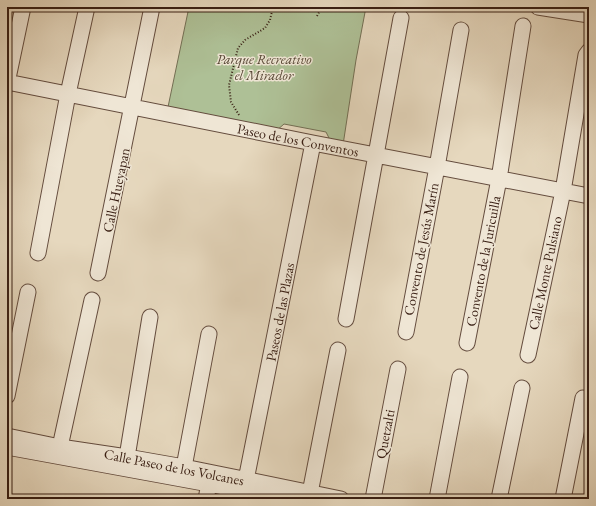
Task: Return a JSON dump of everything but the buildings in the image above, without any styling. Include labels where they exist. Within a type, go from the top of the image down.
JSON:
[{"type":"street","points":[[7,82],[23,7]]},
{"type":"street","points":[[38,253],[68,94],[87,7]]},
{"type":"street","name":"Calle Hueyapan","points":[[98,273],[133,107],[152,7]]},
{"type":"street","points":[[538,7],[589,15]]},
{"type":"street","points":[[346,319],[401,18]]},
{"type":"street","name":"Convento de la Juricuilla","points":[[467,343],[499,179],[523,26]]},
{"type":"street","name":"Convento de Jesús Marín","points":[[406,332],[461,30]]},
{"type":"street","name":"Calle Monte Pulsiano","points":[[528,355],[562,191],[586,55],[589,51]]},
{"type":"street","name":"Paseo de los Conventos","points":[[7,82],[589,196]]},
{"type":"street","name":"Paseos de las Plazas","points":[[246,480],[313,143]]},
{"type":"street","points":[[7,396],[28,292]]},
{"type":"street","points":[[59,452],[92,300]]},
{"type":"street","points":[[127,456],[150,317]]},
{"type":"street","points":[[184,467],[210,334]]},
{"type":"street","points":[[310,493],[338,350]]},
{"type":"street","name":"Quetzalti","points":[[373,499],[398,369]]},
{"type":"street","points":[[437,499],[460,377]]},
{"type":"street","points":[[499,499],[522,388]]},
{"type":"street","points":[[563,499],[583,398]]},
{"type":"street","name":"Calle Paseo de los Volcanes","points":[[7,436],[59,452],[207,492],[272,498]]},
{"type":"street","name":"Calle Paseo de los Volcanes","points":[[7,447],[127,456],[341,499]]},
{"type":"path","points":[[248,130],[231,102],[229,85],[238,48],[245,40],[265,28],[270,20],[273,7]]},
{"type":"path","points":[[316,16],[322,7]]},
{"type":"green space","name":"Parque Recreativo el Mirador","points":[[189,7],[366,7],[343,145],[332,144],[326,132],[284,124],[276,131],[168,107]]}]
